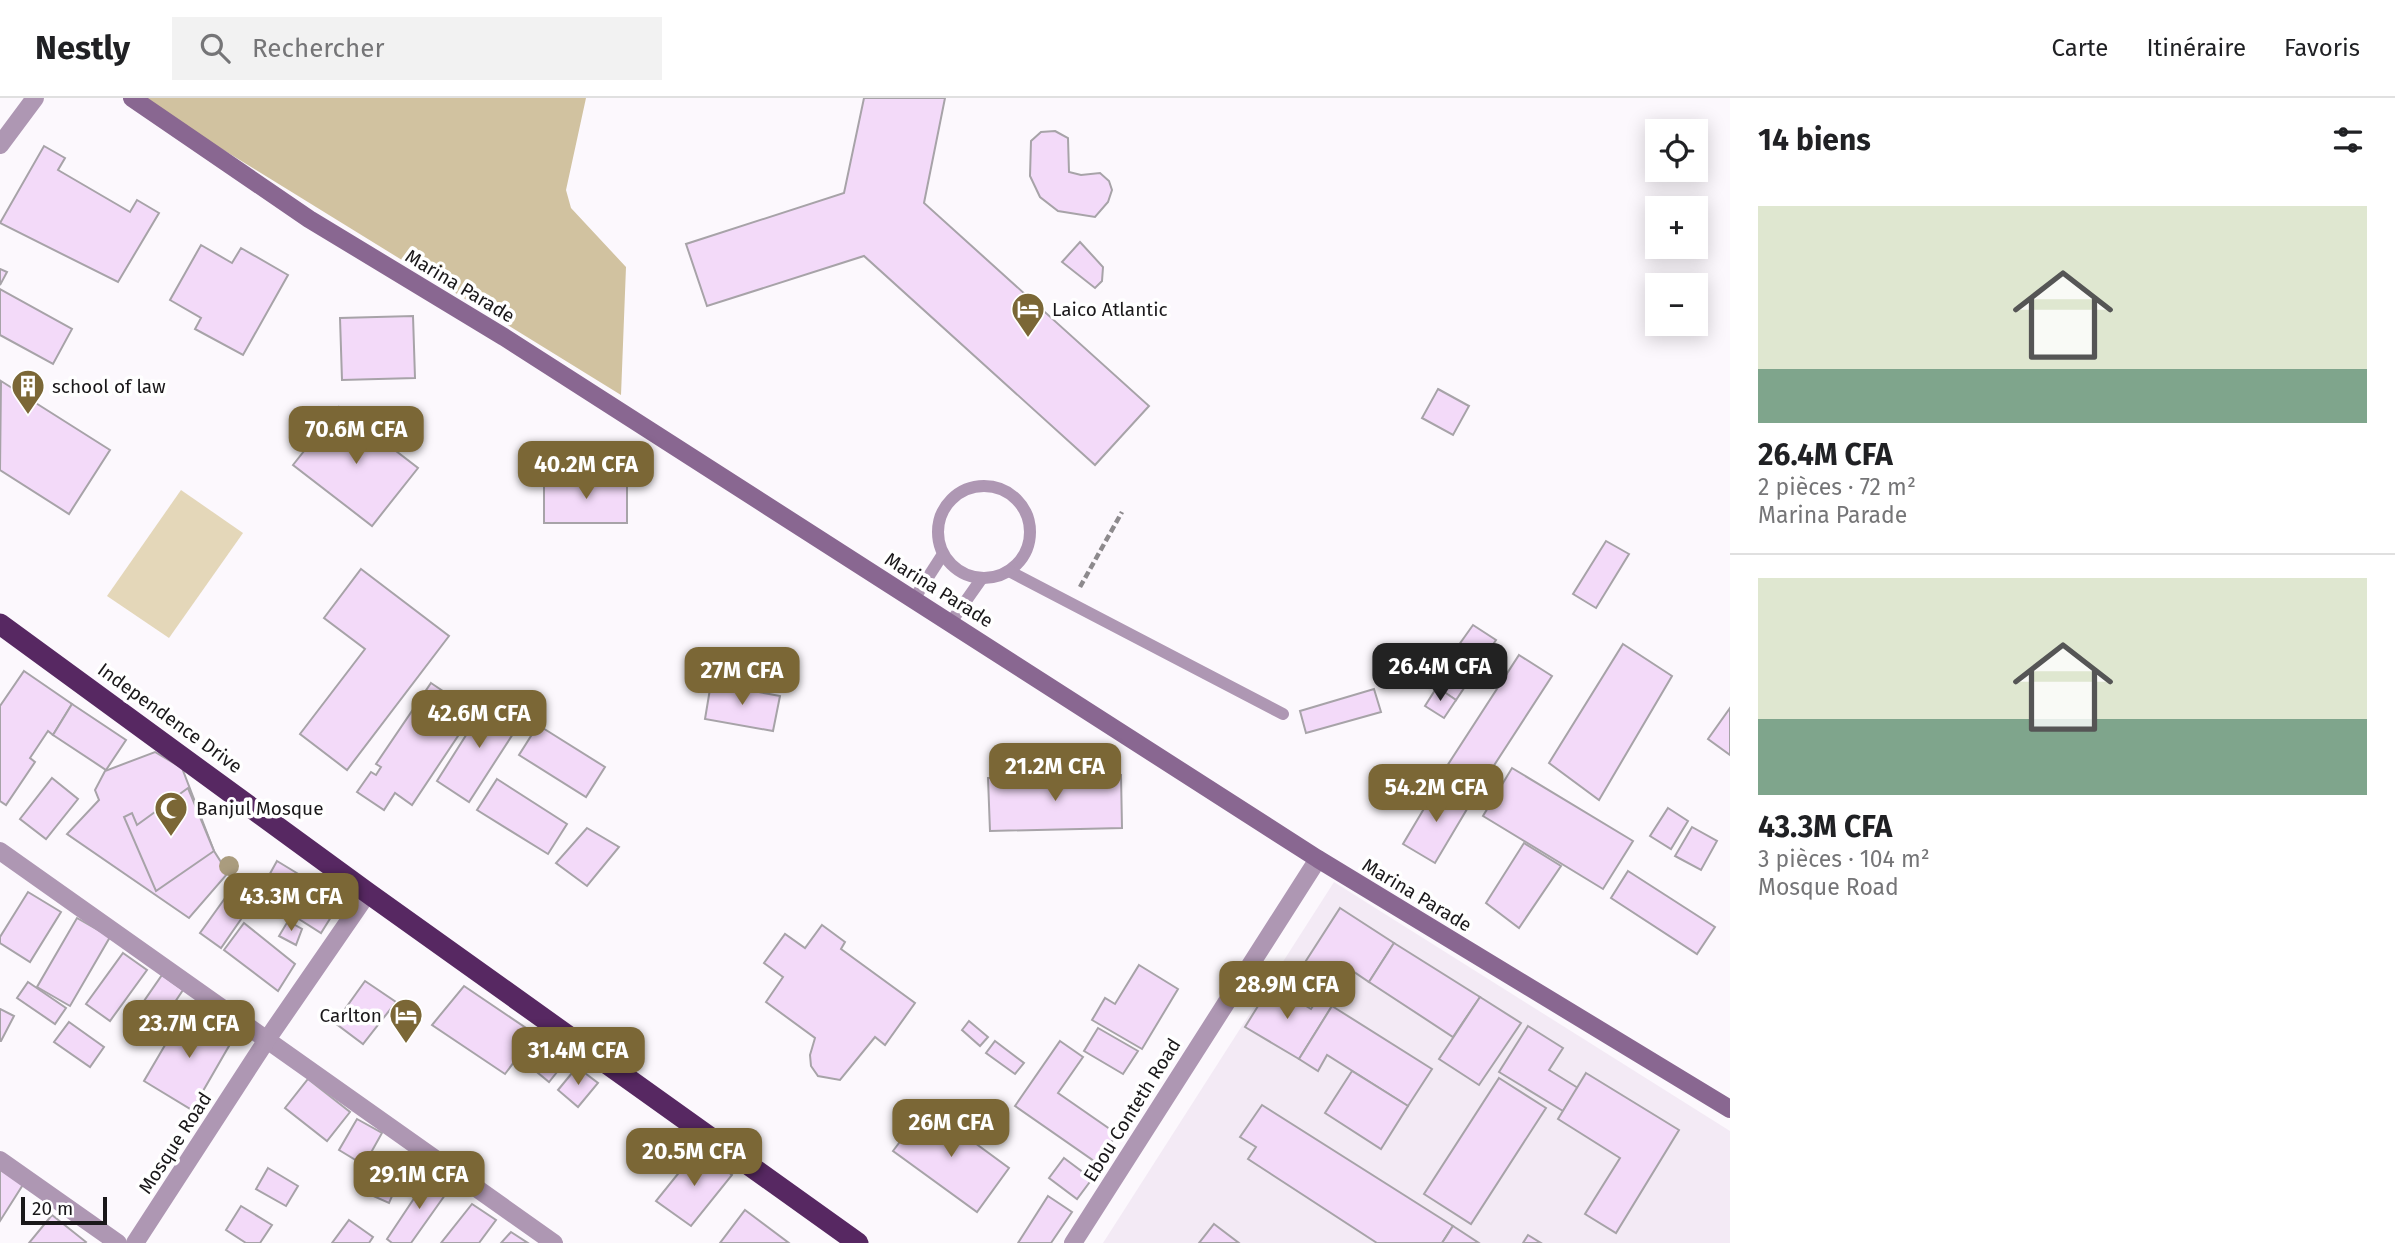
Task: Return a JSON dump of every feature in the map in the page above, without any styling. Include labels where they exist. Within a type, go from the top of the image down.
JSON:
[{"type":"highway","name":"Independence Drive","points":[[0,624],[369,893],[858,1243]]},
{"type":"street","points":[[0,145],[35,98]]},
{"type":"street","name":"Marina Parade","points":[[132,98],[309,219],[504,337],[1318,859],[1730,1110]]},
{"type":"street","points":[[0,851],[554,1243]]},
{"type":"street","name":"Ebou Conteth Road","points":[[1073,1243],[1318,859]]},
{"type":"street","name":"Mosque Road","points":[[135,1243],[266,1041],[369,893]]},
{"type":"street","points":[[0,1160],[118,1243]]},
{"type":"lane","points":[[995,488],[1009,494],[1027,517],[1027,548],[1020,561],[1009,571],[982,578],[964,574],[943,554],[938,541],[938,525],[943,511],[952,499],[965,490],[995,488]]},
{"type":"lane","points":[[914,599],[943,554]]},
{"type":"lane","points":[[1009,571],[1283,714]]},
{"type":"lane","points":[[951,622],[982,578]]},
{"type":"path","points":[[1072,603],[1122,512]]},
{"type":"shaded area","points":[[139,98],[586,98],[566,190],[571,208],[626,267],[621,395]]},
{"type":"shaded area","points":[[181,490],[243,533],[169,638],[107,596]]},
{"type":"shaded area","points":[[1334,882],[1730,1131],[1730,1243],[1103,1243]]},
{"type":"building","points":[[864,98],[945,98],[924,203],[1149,406],[1095,465],[864,256],[707,306],[686,244],[844,193]]},
{"type":"building","points":[[1055,131],[1068,138],[1069,172],[1081,175],[1100,173],[1109,181],[1112,190],[1108,202],[1095,217],[1058,211],[1040,197],[1030,176],[1031,141],[1041,132]]},
{"type":"building","points":[[44,146],[65,158],[58,170],[130,212],[137,200],[159,213],[118,282],[0,223]]},
{"type":"building","points":[[1080,242],[1103,267],[1102,281],[1095,288],[1062,262]]},
{"type":"building","points":[[201,245],[232,263],[241,248],[288,275],[243,355],[195,329],[201,318],[170,300]]},
{"type":"building","points":[[0,269],[7,272],[0,285]]},
{"type":"building","points":[[0,289],[72,329],[53,364],[0,335]]},
{"type":"building","points":[[413,316],[415,378],[342,380],[340,318]]},
{"type":"building","name":"school of law","points":[[1,381],[110,450],[69,514],[0,470]]},
{"type":"building","points":[[1438,389],[1469,406],[1453,435],[1422,418]]},
{"type":"building","points":[[339,407],[418,468],[372,526],[293,465]]},
{"type":"building","points":[[544,479],[627,479],[627,523],[544,523]]},
{"type":"building","points":[[1606,541],[1629,554],[1596,608],[1573,594]]},
{"type":"building","points":[[361,569],[449,636],[347,770],[300,734],[365,649],[324,618]]},
{"type":"building","points":[[1473,625],[1496,640],[1480,664],[1456,649]]},
{"type":"building","points":[[1623,644],[1672,676],[1599,800],[1549,763]]},
{"type":"building","points":[[1456,649],[1480,664],[1456,700],[1433,685]]},
{"type":"building","points":[[1519,655],[1552,676],[1480,787],[1447,766]]},
{"type":"building","points":[[24,671],[72,704],[53,735],[48,731],[30,758],[35,762],[6,805],[0,801],[0,706]]},
{"type":"building","points":[[431,683],[474,712],[412,805],[395,793],[384,810],[357,792],[371,772],[376,775],[381,767],[376,764]]},
{"type":"building","points":[[711,683],[780,696],[773,731],[705,719]]},
{"type":"building","points":[[1437,687],[1456,700],[1444,718],[1425,706]]},
{"type":"building","points":[[1374,689],[1381,712],[1306,733],[1300,711]]},
{"type":"building","points":[[489,699],[522,720],[469,802],[437,781]]},
{"type":"building","points":[[72,704],[126,740],[106,770],[53,735]]},
{"type":"building","points":[[1730,708],[1730,755],[1708,739]]},
{"type":"building","points":[[538,725],[605,767],[586,797],[519,755]]},
{"type":"building","points":[[155,752],[182,768],[214,851],[228,873],[189,918],[67,834],[99,800],[95,790],[105,771]]},
{"type":"building","points":[[1512,768],[1633,841],[1603,889],[1483,816]]},
{"type":"building","points":[[1121,775],[1122,828],[990,831],[988,778]]},
{"type":"building","points":[[52,778],[78,799],[46,839],[20,819]]},
{"type":"building","points":[[497,779],[567,824],[548,854],[477,810]]},
{"type":"building","points":[[1438,785],[1470,804],[1435,863],[1403,844]]},
{"type":"building","name":"Banjul Mosque","points":[[188,788],[214,851],[156,891],[124,817],[132,813],[137,825]]},
{"type":"building","points":[[1668,808],[1688,821],[1671,849],[1650,836]]},
{"type":"building","points":[[1692,827],[1717,841],[1701,870],[1675,856]]},
{"type":"building","points":[[587,828],[619,847],[587,886],[556,863]]},
{"type":"building","points":[[1524,843],[1561,866],[1519,928],[1486,903]]},
{"type":"building","points":[[277,861],[300,875],[284,898],[262,888]]},
{"type":"building","points":[[1628,871],[1715,927],[1697,954],[1611,898]]},
{"type":"building","points":[[319,877],[335,885],[331,892],[343,898],[321,933],[291,914],[313,880],[316,882]]},
{"type":"building","points":[[233,887],[255,899],[221,948],[200,933]]},
{"type":"building","points":[[28,892],[61,912],[30,962],[0,943],[0,937]]},
{"type":"building","points":[[1340,908],[1394,943],[1369,982],[1354,972],[1332,1006],[1319,997],[1326,983],[1302,967]]},
{"type":"building","points":[[77,918],[110,937],[70,1006],[37,987]]},
{"type":"building","points":[[288,921],[302,929],[296,945],[279,936]]},
{"type":"building","points":[[244,923],[295,964],[278,991],[224,950]]},
{"type":"building","points":[[822,925],[845,942],[841,949],[915,1003],[885,1045],[875,1037],[840,1080],[818,1076],[811,1066],[810,1055],[815,1038],[766,1002],[783,977],[764,963],[785,934],[805,948]]},
{"type":"building","points":[[1394,943],[1480,997],[1453,1037],[1369,982]]},
{"type":"building","points":[[123,953],[147,970],[110,1021],[86,1004]]},
{"type":"building","points":[[1139,965],[1178,989],[1142,1049],[1092,1020],[1105,998],[1115,1004]]},
{"type":"building","points":[[162,975],[183,990],[148,1042],[126,1027]]},
{"type":"building","points":[[365,981],[396,1002],[363,1044],[335,1023]]},
{"type":"building","points":[[28,982],[66,1008],[55,1024],[17,998]]},
{"type":"building","points":[[1271,985],[1311,1009],[1319,997],[1332,1006],[1299,1059],[1245,1027]]},
{"type":"building","points":[[464,986],[535,1034],[505,1074],[432,1025]]},
{"type":"building","points":[[1480,997],[1521,1023],[1479,1085],[1439,1059]]},
{"type":"building","points":[[1332,1006],[1432,1069],[1408,1106],[1327,1055],[1318,1071],[1299,1059]]},
{"type":"building","points":[[0,1009],[14,1016],[1,1041],[0,1041]]},
{"type":"building","points":[[185,1011],[233,1039],[192,1110],[144,1081]]},
{"type":"building","points":[[969,1021],[988,1037],[980,1046],[962,1030]]},
{"type":"building","points":[[69,1022],[104,1047],[90,1067],[54,1042]]},
{"type":"building","points":[[1528,1026],[1563,1048],[1549,1070],[1578,1088],[1563,1111],[1499,1072]]},
{"type":"building","points":[[1098,1028],[1138,1051],[1123,1074],[1084,1051]]},
{"type":"building","points":[[545,1037],[569,1057],[549,1082],[526,1063]]},
{"type":"building","points":[[995,1041],[1024,1063],[1015,1074],[986,1053]]},
{"type":"building","points":[[1060,1041],[1083,1057],[1058,1093],[1117,1134],[1097,1163],[1015,1106]]},
{"type":"building","points":[[577,1067],[598,1083],[578,1107],[558,1090]]},
{"type":"building","points":[[1352,1071],[1408,1106],[1381,1149],[1325,1113]]},
{"type":"building","points":[[1586,1073],[1679,1130],[1616,1233],[1585,1214],[1620,1158],[1558,1119]]},
{"type":"building","points":[[1499,1078],[1546,1108],[1471,1224],[1424,1194]]},
{"type":"building","points":[[308,1079],[350,1112],[327,1141],[285,1108]]},
{"type":"building","points":[[1262,1105],[1453,1226],[1442,1243],[1377,1243],[1248,1159],[1256,1147],[1240,1137]]},
{"type":"building","points":[[926,1107],[1009,1168],[977,1212],[893,1151]]},
{"type":"building","points":[[357,1119],[382,1133],[364,1165],[339,1150]]},
{"type":"building","points":[[698,1149],[732,1175],[691,1226],[656,1201]]},
{"type":"building","points":[[1064,1158],[1092,1179],[1077,1199],[1049,1178]]},
{"type":"building","points":[[0,1168],[24,1183],[0,1221]]},
{"type":"building","points":[[268,1168],[298,1186],[286,1206],[256,1189]]},
{"type":"building","points":[[382,1170],[400,1178],[389,1203],[371,1195]]},
{"type":"building","points":[[431,1173],[450,1188],[411,1243],[392,1243],[387,1239]]},
{"type":"building","points":[[1048,1196],[1072,1212],[1051,1243],[1018,1243]]},
{"type":"building","points":[[472,1204],[496,1220],[479,1243],[441,1243]]},
{"type":"building","points":[[241,1206],[272,1225],[260,1243],[246,1243],[226,1230]]},
{"type":"building","points":[[745,1210],[789,1243],[720,1243]]},
{"type":"building","points":[[52,1215],[86,1242],[29,1243]]},
{"type":"building","points":[[349,1220],[373,1237],[369,1243],[332,1243]]},
{"type":"building","points":[[1214,1224],[1239,1243],[1199,1243]]},
{"type":"building","points":[[1453,1226],[1479,1243],[1442,1243]]},
{"type":"building","points":[[511,1232],[528,1243],[501,1243]]},
{"type":"building","points":[[1528,1235],[1541,1243],[1523,1243]]},
{"type":"place","name":"Laico Atlantic","points":[[1028,339]]},
{"type":"place","name":"school of law","points":[[28,416]]},
{"type":"place","name":"Banjul Mosque","points":[[171,838]]},
{"type":"place","name":"Carlton","points":[[406,1045]]}]
